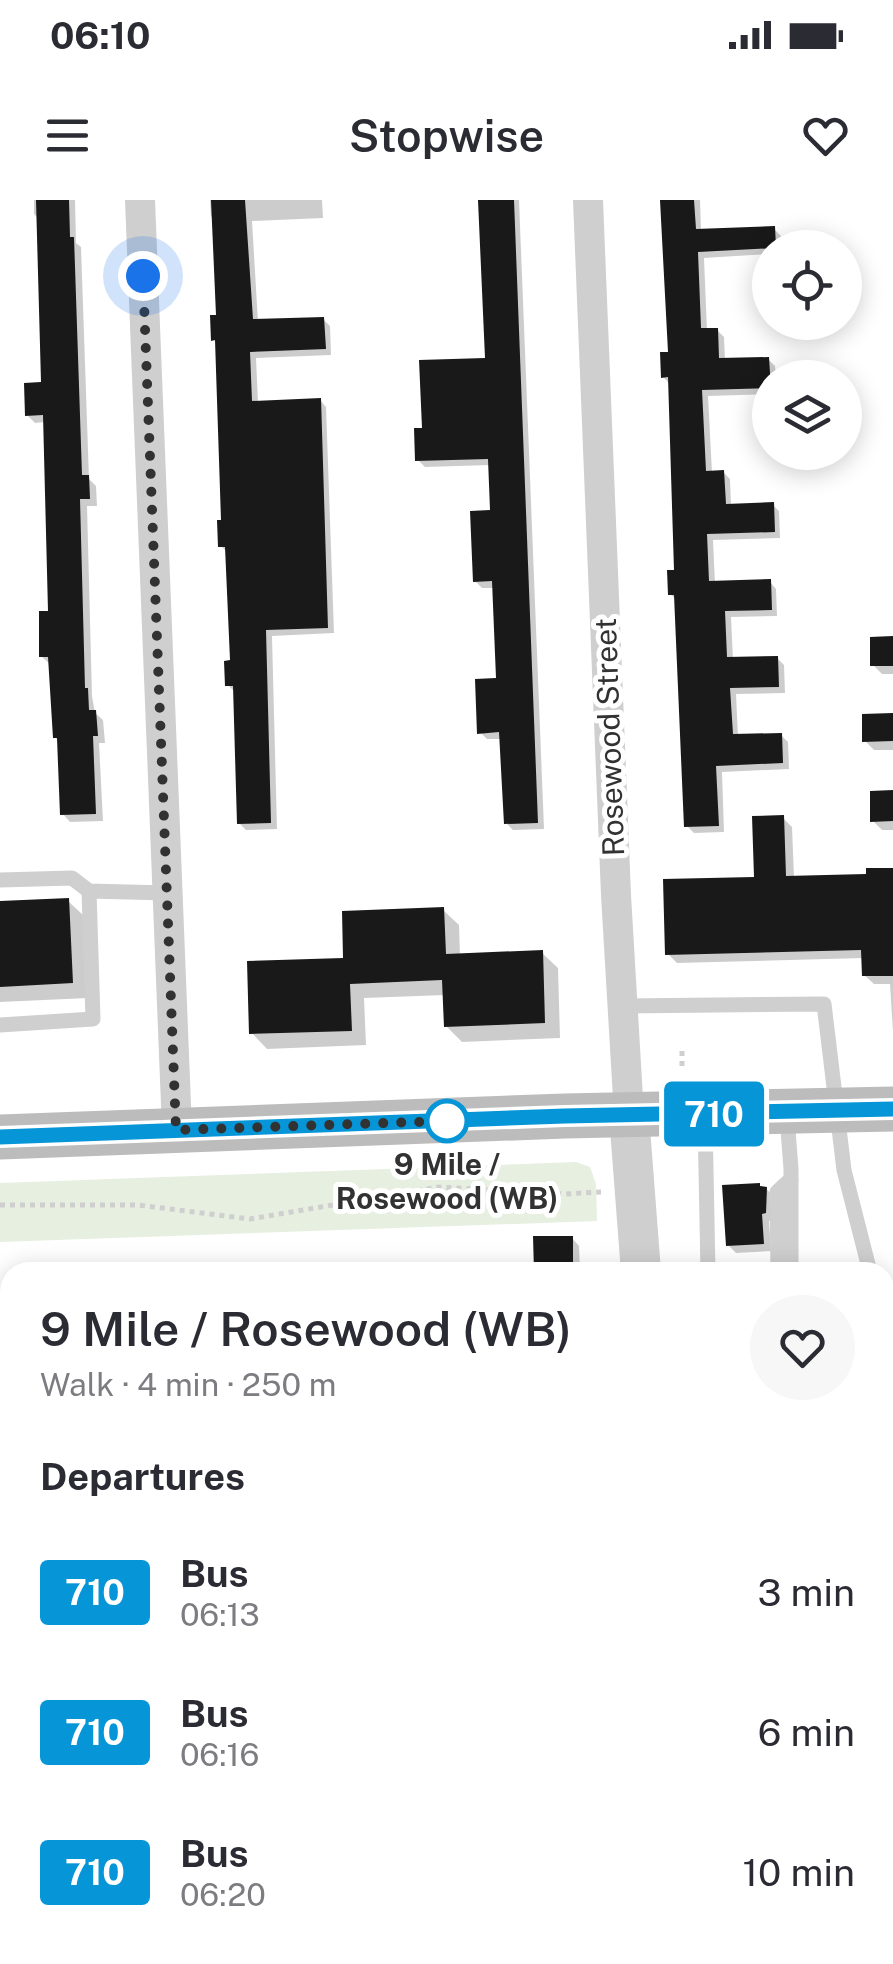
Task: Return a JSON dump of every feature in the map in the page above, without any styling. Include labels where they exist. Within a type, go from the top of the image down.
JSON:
[{"type":"main road","points":[[0,1137],[893,1109]]},
{"type":"street","points":[[140,200],[176,1130]]},
{"type":"street","name":"Rosewood Street","points":[[588,200],[622,1006],[641,1262]]},
{"type":"lane","points":[[0,880],[72,878],[90,891],[167,892]]},
{"type":"lane","points":[[0,1025],[94,1019],[90,891]]},
{"type":"lane","points":[[622,1006],[824,1004],[844,1170],[867,1262]]},
{"type":"lane","points":[[787,1111],[790,1262]]},
{"type":"lane","points":[[705,1114],[708,1262]]},
{"type":"lane","points":[[778,1262],[777,1192],[791,1180]]},
{"type":"path","points":[[682,1051],[682,1071]]},
{"type":"path","points":[[0,1205],[138,1204],[250,1218],[440,1187],[565,1194],[607,1192]]},
{"type":"green space","points":[[576,1162],[590,1167],[596,1184],[597,1221],[0,1242],[0,1183]]},
{"type":"building","points":[[36,200],[69,200],[70,237],[74,237],[82,475],[89,475],[90,499],[80,499],[85,688],[89,710],[96,710],[96,814],[60,815],[48,657],[39,657],[39,611],[48,611],[43,415],[25,416],[24,383],[41,382]]},
{"type":"building","points":[[211,200],[245,200],[253,319],[324,317],[326,349],[250,352],[252,401],[321,398],[328,628],[266,630],[271,823],[237,824],[233,686],[225,686],[224,661],[230,660],[225,547],[218,547],[217,520],[221,520],[215,340],[211,341],[210,315],[216,315]]},
{"type":"building","points":[[478,200],[514,200],[538,823],[504,824],[499,732],[477,734],[475,679],[496,678],[492,581],[473,582],[470,511],[490,510],[488,459],[415,461],[414,428],[422,428],[419,360],[485,358]]},
{"type":"building","points":[[660,200],[694,200],[696,229],[775,226],[775,230],[752,230],[752,249],[698,252],[701,328],[718,328],[719,358],[769,360],[752,360],[752,389],[702,390],[706,471],[724,470],[726,504],[774,502],[775,532],[707,534],[709,581],[771,579],[772,610],[725,611],[727,657],[778,656],[779,687],[730,688],[733,734],[782,733],[783,763],[716,766],[719,826],[684,827],[674,595],[668,595],[667,570],[674,570],[668,377],[661,378],[660,352],[668,352]]},
{"type":"building","points":[[893,636],[893,666],[870,666],[870,637]]},
{"type":"building","points":[[893,713],[893,741],[862,742],[862,714]]},
{"type":"building","points":[[893,790],[893,821],[870,822],[870,791]]},
{"type":"building","points":[[784,815],[786,876],[866,874],[866,868],[893,868],[893,976],[862,976],[861,950],[665,955],[663,879],[754,877],[752,816]]},
{"type":"building","points":[[69,898],[73,983],[0,987],[0,901]]},
{"type":"building","points":[[444,907],[446,954],[543,950],[545,1023],[444,1027],[442,980],[350,984],[352,1031],[249,1034],[247,961],[343,958],[342,911]]},
{"type":"building","points":[[760,1183],[767,1187],[766,1213],[762,1214],[764,1244],[726,1246],[722,1185]]},
{"type":"building","points":[[533,1236],[573,1236],[573,1262],[534,1262]]},
{"type":"bus line","name":"710","points":[[0,1137],[565,1116],[893,1109]]},
{"type":"place","name":"9 Mile / Rosewood (WB)","points":[[447,1121]]},
{"type":"route","points":[[143,276],[176,1130],[447,1121]]}]
